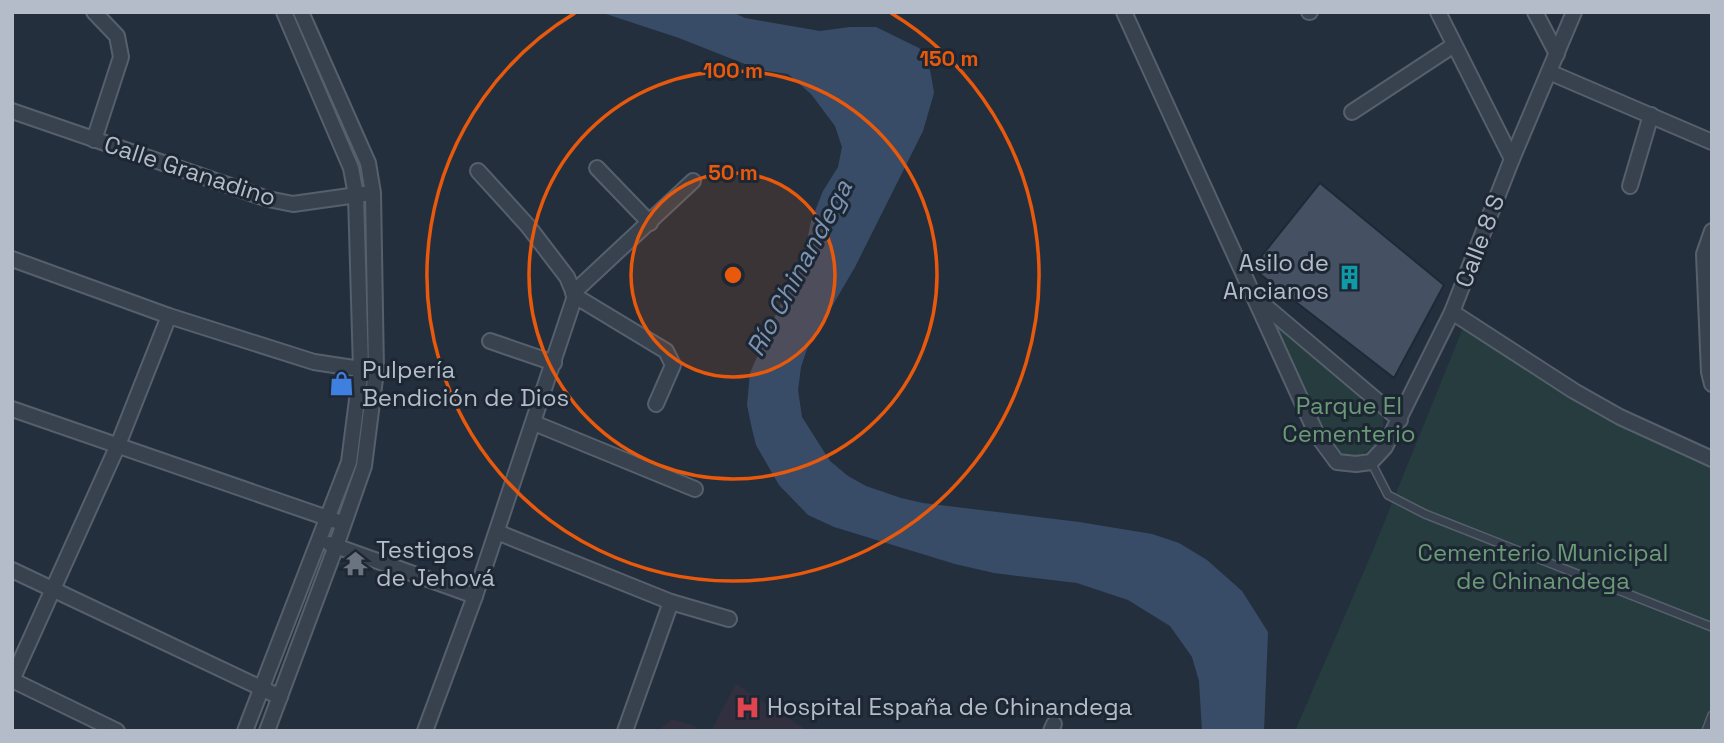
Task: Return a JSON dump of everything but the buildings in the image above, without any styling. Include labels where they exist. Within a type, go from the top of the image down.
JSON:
[{"type":"street","points":[[94,12],[117,36],[121,57],[94,140]]},
{"type":"street","points":[[245,731],[349,462],[361,369],[356,195],[351,168],[284,12]]},
{"type":"street","points":[[267,731],[364,466],[376,371],[373,193],[368,163],[301,12]]},
{"type":"street","points":[[1124,12],[1317,435],[1337,462],[1371,462]]},
{"type":"street","points":[[1438,12],[1512,159]]},
{"type":"street","points":[[1535,12],[1557,54]]},
{"type":"street","name":"Calle 8 S","points":[[1371,462],[1385,447],[1400,420],[1452,312],[1574,12]]},
{"type":"street","points":[[1352,112],[1454,45]]},
{"type":"street","points":[[1549,72],[1712,142]]},
{"type":"street","name":"Calle Granadino","points":[[12,111],[268,199],[293,204],[373,193]]},
{"type":"street","points":[[1630,186],[1651,115]]},
{"type":"street","points":[[597,168],[650,223]]},
{"type":"street","points":[[478,171],[567,277],[574,295],[666,351],[673,365],[656,404]]},
{"type":"street","points":[[425,731],[497,532],[574,295],[694,181]]},
{"type":"street","points":[[1712,231],[1704,254],[1709,316],[1709,372],[1712,384]]},
{"type":"street","points":[[12,259],[169,316],[314,362],[376,371]]},
{"type":"street","points":[[1252,295],[1400,420]]},
{"type":"street","points":[[1452,312],[1574,391],[1712,458]]},
{"type":"street","points":[[117,731],[12,680],[117,445],[169,316]]},
{"type":"street","points":[[490,341],[554,363]]},
{"type":"street","points":[[12,408],[343,524]]},
{"type":"street","points":[[534,423],[695,489]]},
{"type":"street","points":[[497,532],[671,602],[729,619]]},
{"type":"street","points":[[319,540],[475,596]]},
{"type":"street","points":[[12,570],[280,697]]},
{"type":"street","points":[[625,731],[671,602]]},
{"type":"lane","points":[[1371,462],[1388,495],[1425,514],[1712,627]]},
{"type":"lane","points":[[1706,731],[1712,715]]},
{"type":"shaded area","name":"Hospital España de Chinandega","points":[[736,684],[808,731],[711,731]]},
{"type":"shaded area","name":"Hospital España de Chinandega","points":[[672,719],[695,726],[697,731],[658,731]]},
{"type":"green space","name":"Parque El Cementerio","points":[[1277,322],[1380,404],[1383,427],[1378,440],[1368,451],[1348,456],[1339,453],[1328,443],[1275,333]]},
{"type":"green space","name":"Cementerio Municipal de Chinandega","points":[[1465,323],[1597,412],[1712,460],[1712,731],[1295,731],[1371,555]]},
{"type":"water","name":"Río Chinandega","points":[[600,12],[732,12],[745,18],[820,31],[876,27],[919,48],[927,58],[934,93],[923,131],[855,267],[807,349],[798,390],[802,417],[830,461],[866,486],[923,503],[1152,534],[1179,543],[1207,560],[1242,591],[1268,632],[1264,731],[1202,731],[1199,681],[1192,657],[1170,626],[1128,600],[1077,583],[994,573],[955,564],[834,527],[808,515],[779,485],[756,445],[747,405],[750,373],[806,246],[811,221],[823,191],[838,167],[842,147],[835,126],[811,94],[788,74],[760,70],[679,38]]},
{"type":"place","name":"Asilo de Ancianos","points":[[1349,277]]},
{"type":"place","name":"Pulpería Bendición de Dios","points":[[342,384]]},
{"type":"place","name":"Testigos de Jehová","points":[[356,564]]},
{"type":"place","name":"Hospital España de Chinandega","points":[[747,707]]}]
